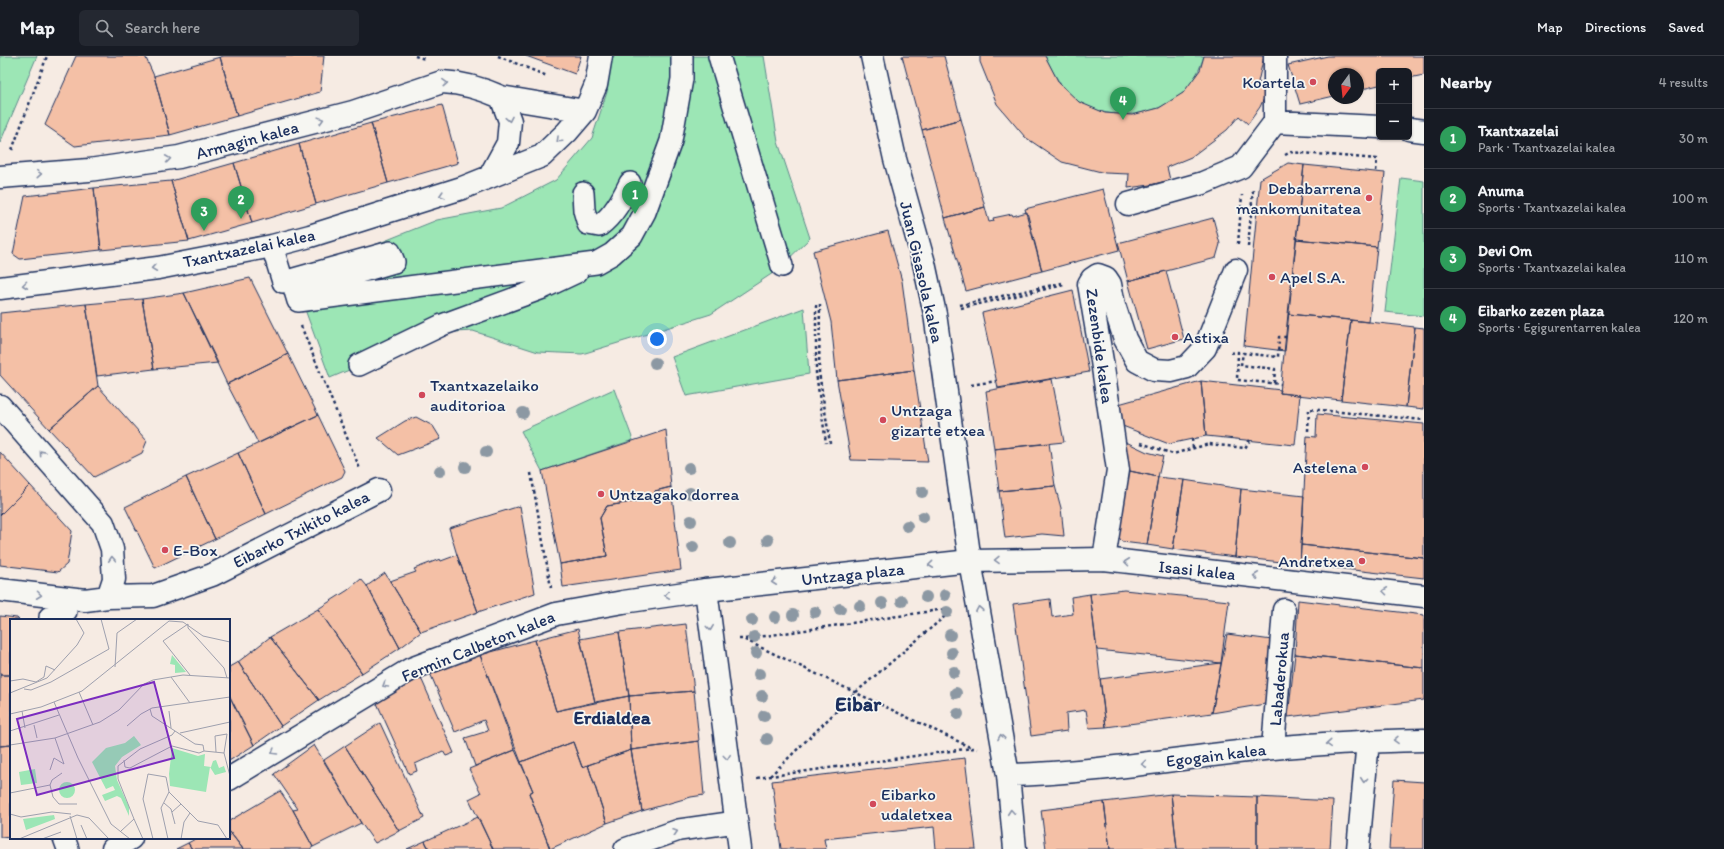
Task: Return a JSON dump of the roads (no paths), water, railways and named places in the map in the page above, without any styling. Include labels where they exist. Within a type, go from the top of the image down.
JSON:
[{"type":"street","name":"Txantxazelai kalea","points":[[0,288],[158,268],[272,246],[310,236],[462,188],[542,156],[568,132],[585,111],[596,85],[601,56]]},
{"type":"street","points":[[359,366],[442,325],[543,288],[596,263],[612,254],[632,236],[645,212],[671,141],[682,79],[682,56]]},
{"type":"street","points":[[719,56],[782,266]]},
{"type":"street","name":"Juan Gisasola kalea","points":[[872,56],[895,159],[924,263],[935,314],[970,561]]},
{"type":"street","points":[[1128,204],[1203,183],[1241,167],[1275,122],[1276,56]]},
{"type":"street","name":"Armagin kalea","points":[[1,177],[89,170],[179,157],[353,112],[442,82],[453,82],[494,94]]},
{"type":"street","points":[[494,94],[585,111]]},
{"type":"street","points":[[490,176],[508,143],[510,121],[494,94]]},
{"type":"street","points":[[1275,122],[1376,127]]},
{"type":"street","points":[[1412,130],[1424,131]]},
{"type":"street","points":[[583,193],[584,210],[588,224],[599,226],[608,219],[620,204],[630,183]]},
{"type":"street","points":[[272,246],[282,282],[390,252],[394,262],[295,290],[298,301],[596,263]]},
{"type":"street","name":"Zezenbide kalea","points":[[1104,559],[1118,470],[1089,284],[1095,277],[1106,278],[1110,284],[1114,305],[1125,339],[1137,361],[1154,370],[1171,371],[1187,367],[1205,348],[1236,270]]},
{"type":"street","points":[[0,406],[103,523],[112,550],[114,579],[108,597]]},
{"type":"street","name":"Eibarko Txikito kalea","points":[[0,590],[85,600],[108,597],[153,596],[212,575],[375,492]]},
{"type":"street","name":"Isasi kalea","points":[[970,561],[1104,559],[1424,596]]},
{"type":"street","points":[[970,561],[1008,775],[1014,849]]},
{"type":"street","name":"Untzaga plaza","points":[[706,590],[970,561]]},
{"type":"street","points":[[706,590],[740,849]]},
{"type":"street","name":"Fermin Calbeton kalea","points":[[230,778],[411,669],[556,614],[623,602],[706,590]]},
{"type":"street","points":[[50,619],[50,617],[66,611],[67,598]]},
{"type":"street","name":"Labaderokua","points":[[1273,748],[1284,610]]},
{"type":"street","name":"Egogain kalea","points":[[1008,775],[1036,775],[1126,766],[1273,748],[1368,741],[1424,740]]},
{"type":"street","points":[[1358,849],[1368,741]]},
{"type":"street","points":[[625,849],[679,830],[736,822]]},
{"type":"street","points":[[64,839],[68,849]]},
{"type":"street","points":[[113,849],[129,839]]},
{"type":"place","name":"Koartela","points":[[1313,82]]},
{"type":"place","name":"Eibarko zezen plaza","points":[[1123,120]]},
{"type":"place","name":"Debabarrena mankomunitatea","points":[[1369,198]]},
{"type":"place","name":"Txantxazelai","points":[[635,214]]},
{"type":"place","name":"Anuma","points":[[241,219]]},
{"type":"place","name":"Devi Om","points":[[204,231]]},
{"type":"place","name":"Apel S.A.","points":[[1272,277]]},
{"type":"place","name":"Astixa","points":[[1175,337]]},
{"type":"place","name":"Txantxazelaiko auditorioa","points":[[422,395]]},
{"type":"place","name":"Untzaga gizarte etxea","points":[[883,420]]},
{"type":"place","name":"Astelena","points":[[1365,467]]},
{"type":"place","name":"Untzagako dorrea","points":[[601,494]]},
{"type":"place","name":"E-Box","points":[[165,550]]},
{"type":"place","name":"Andretxea","points":[[1362,561]]},
{"type":"place","name":"Eibarko udaletxea","points":[[873,804]]},
{"type":"district","name":"Eibar","points":[[858,703]]},
{"type":"district","name":"Erdialdea","points":[[612,717]]}]
